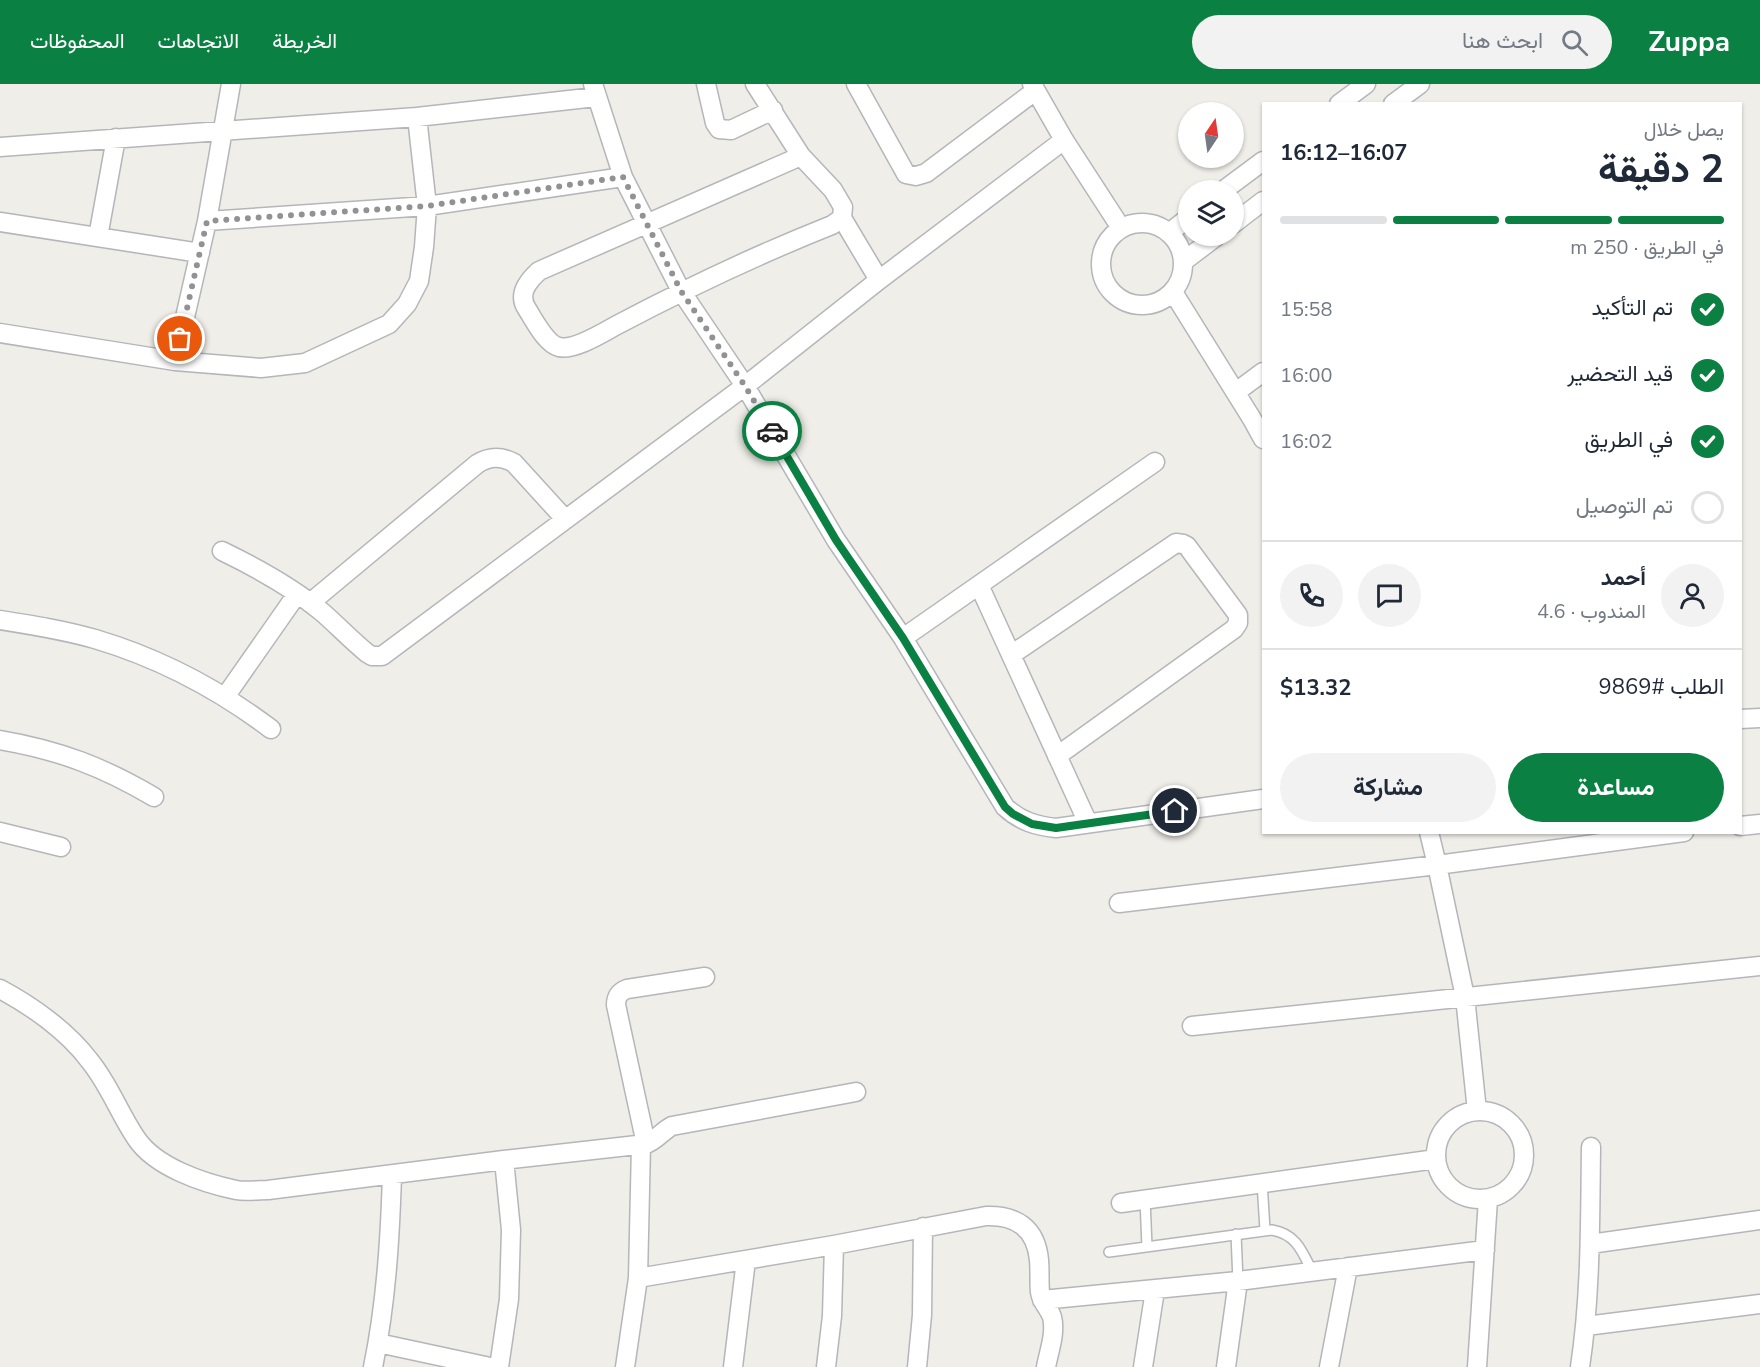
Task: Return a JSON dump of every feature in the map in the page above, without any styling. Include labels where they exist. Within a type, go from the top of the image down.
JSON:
[{"type":"street","points":[[174,361],[207,221],[231,84]]},
{"type":"street","points":[[706,84],[715,123],[719,129],[731,130],[773,110]]},
{"type":"street","points":[[755,84],[801,156],[833,190],[843,207],[842,218],[879,280]]},
{"type":"street","points":[[856,84],[906,174],[916,176],[926,172],[1033,87],[1121,228]]},
{"type":"street","points":[[1342,102],[1366,84]]},
{"type":"street","points":[[1396,102],[1420,84]]},
{"type":"street","points":[[0,147],[417,117],[594,90],[623,177],[681,291],[745,386],[836,540],[903,638],[1005,807],[1022,820],[1056,828],[1262,799]]},
{"type":"street","points":[[0,333],[174,361],[261,368],[305,363],[388,324],[407,304],[419,281],[424,247],[427,206],[417,117]]},
{"type":"street","points":[[98,237],[116,138]]},
{"type":"street","points":[[222,551],[256,568],[303,598],[367,653],[372,656],[382,656],[745,386],[879,280],[1064,140]]},
{"type":"street","points":[[801,156],[539,271],[527,282],[523,303],[550,343],[558,347],[567,347],[596,336],[681,291],[832,225],[842,218]]},
{"type":"street","points":[[1237,180],[1262,162]]},
{"type":"street","points":[[207,221],[427,206],[623,177]]},
{"type":"street","points":[[1244,216],[1262,202]]},
{"type":"street","points":[[0,222],[200,254]]},
{"type":"street","points":[[1146,223],[1169,232],[1177,240],[1184,261],[1183,272],[1173,292],[1162,301],[1148,305],[1121,300],[1110,290],[1103,278],[1101,264],[1103,250],[1110,237],[1121,228],[1133,224],[1146,223]]},
{"type":"street","points":[[1169,232],[1178,225]]},
{"type":"street","points":[[1184,261],[1204,246]]},
{"type":"street","points":[[1173,292],[1262,437]]},
{"type":"street","points":[[1236,392],[1262,373]]},
{"type":"street","points":[[225,697],[303,598],[483,460],[503,458],[514,463],[565,519]]},
{"type":"street","points":[[903,638],[1155,462]]},
{"type":"street","points":[[1011,655],[1176,543],[1186,546],[1238,615],[1238,623],[1234,629],[1057,756]]},
{"type":"street","points":[[979,585],[1088,823]]},
{"type":"street","points":[[0,620],[60,630],[129,650],[172,669],[225,697],[271,729]]},
{"type":"street","points":[[1742,719],[1760,718]]},
{"type":"street","points":[[0,740],[48,750],[86,762],[154,797]]},
{"type":"street","points":[[1742,826],[1760,824]]},
{"type":"street","points":[[0,832],[61,847]]},
{"type":"street","points":[[1429,834],[1465,997],[1477,1111]]},
{"type":"street","points":[[1119,903],[1437,865],[1549,841],[1659,834]]},
{"type":"street","points":[[1192,1026],[1760,966]]},
{"type":"street","points":[[625,1367],[638,1278],[644,1144],[616,1005],[617,996],[627,989],[705,977]]},
{"type":"street","points":[[0,989],[29,1007],[74,1042],[104,1079],[136,1139],[151,1154],[173,1168],[204,1181],[238,1190],[268,1190],[644,1144],[656,1140],[672,1126],[856,1092]]},
{"type":"street","points":[[1477,1111],[1489,1112],[1504,1118],[1515,1128],[1522,1142],[1525,1157],[1522,1171],[1514,1184],[1502,1194],[1488,1199],[1473,1199],[1459,1194],[1439,1173],[1436,1159],[1439,1139],[1450,1123],[1461,1115],[1477,1111]]},
{"type":"street","points":[[1580,1367],[1586,1326],[1592,1147]]},
{"type":"street","points":[[1121,1203],[1436,1159]]},
{"type":"street","points":[[499,1367],[509,1299],[511,1230],[504,1160]]},
{"type":"street","points":[[373,1367],[386,1287],[392,1175]]},
{"type":"street","points":[[1477,1367],[1488,1199]]},
{"type":"street","points":[[638,1278],[834,1245],[986,1216],[1011,1218],[1031,1235],[1039,1258],[1042,1300],[1049,1311],[1053,1326],[1046,1367]]},
{"type":"street","points":[[1590,1244],[1760,1220]]},
{"type":"street","points":[[917,1367],[922,1315],[923,1227]]},
{"type":"street","points":[[826,1367],[832,1316],[834,1245]]},
{"type":"street","points":[[1042,1300],[1238,1281],[1485,1250]]},
{"type":"street","points":[[733,1367],[746,1260]]},
{"type":"street","points":[[1329,1367],[1348,1267]]},
{"type":"street","points":[[1226,1367],[1238,1281]]},
{"type":"street","points":[[1143,1367],[1155,1290]]},
{"type":"street","points":[[1586,1326],[1760,1304]]},
{"type":"street","points":[[378,1343],[490,1367]]},
{"type":"lane","points":[[1262,1182],[1265,1230]]},
{"type":"lane","points":[[1145,1199],[1147,1247]]},
{"type":"lane","points":[[1109,1252],[1265,1230],[1281,1232],[1296,1241],[1312,1271]]},
{"type":"lane","points":[[1236,1234],[1238,1281]]},
{"type":"way so far","points":[[180,339],[207,221],[427,206],[623,177],[681,291],[745,386],[772,431]]},
{"type":"route","points":[[772,431],[836,540],[903,638],[1005,807],[1022,820],[1056,828],[1175,811]]}]
